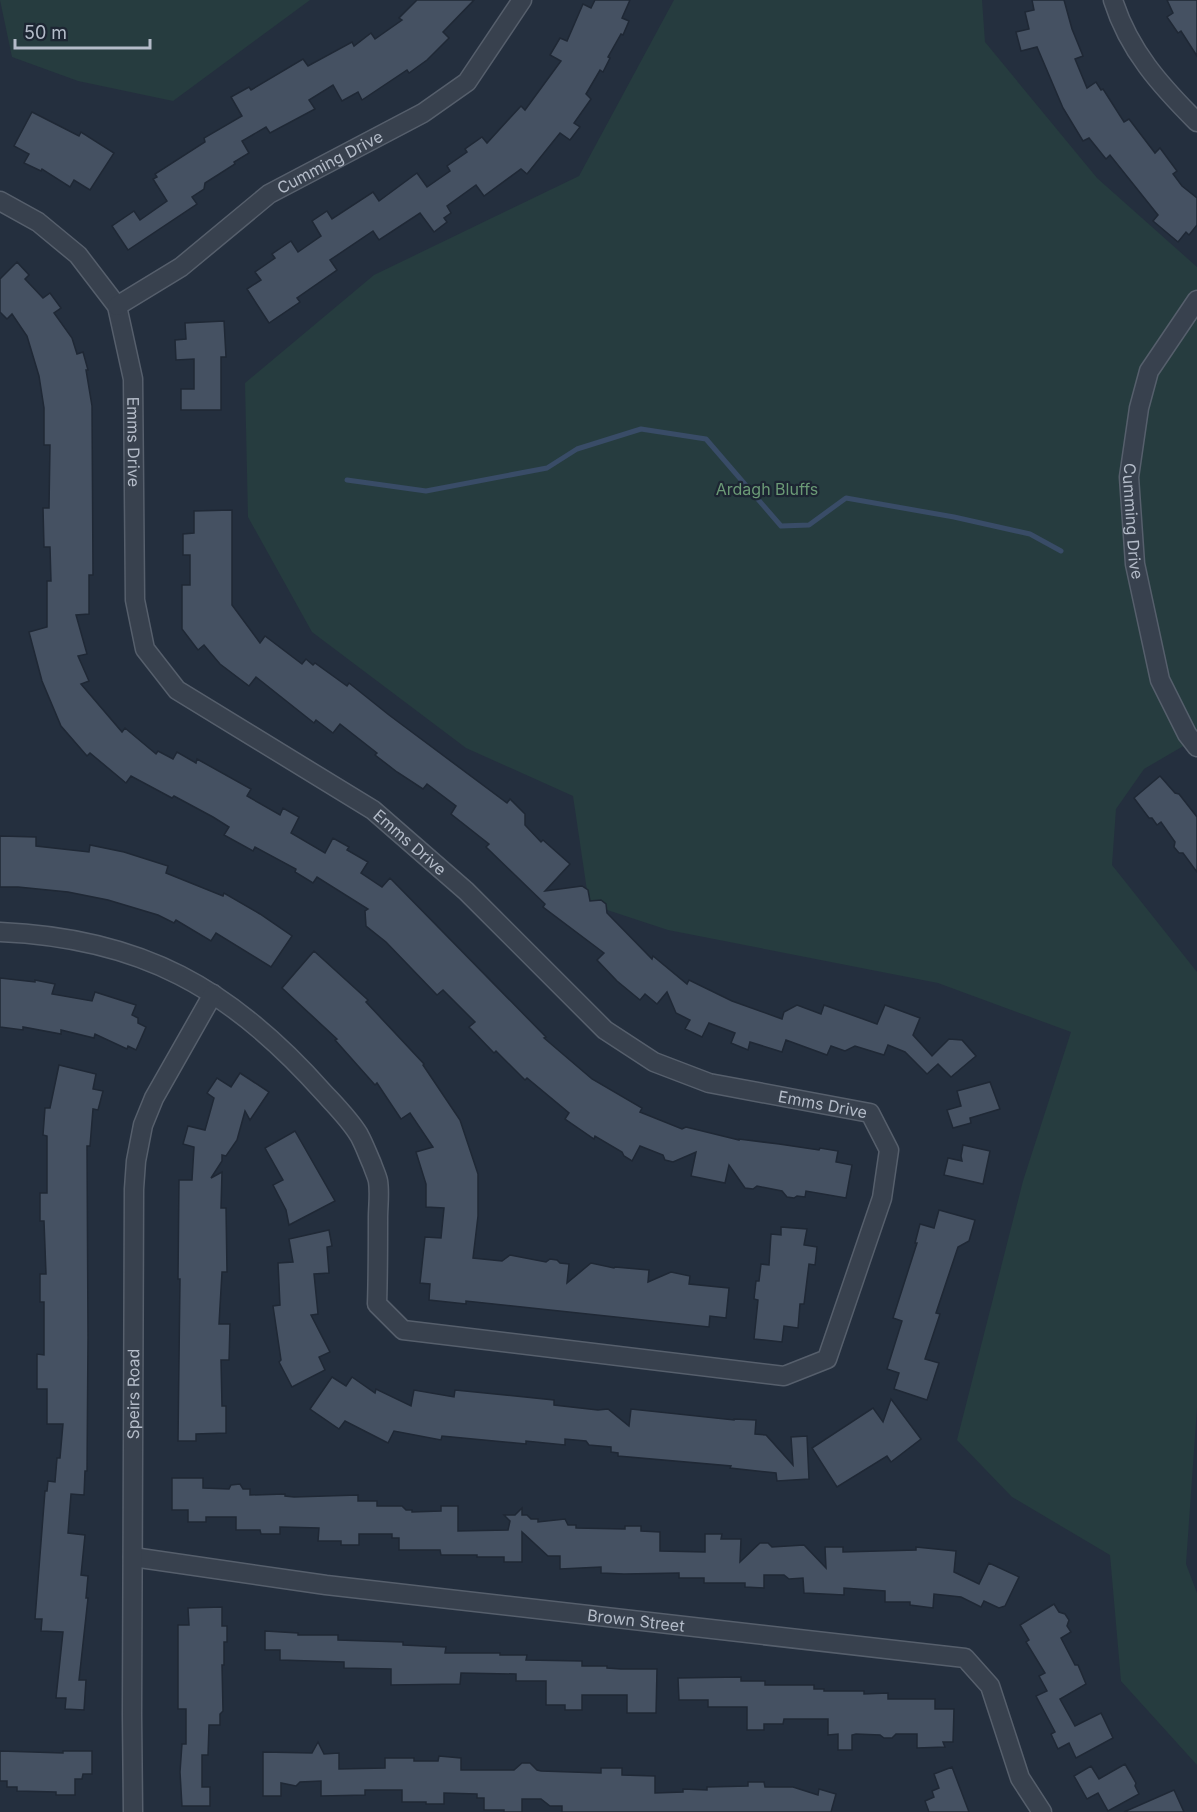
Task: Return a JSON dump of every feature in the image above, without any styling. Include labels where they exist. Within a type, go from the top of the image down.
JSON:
[{"type":"street","name":"Cumming Drive","points":[[117,306],[180,267],[269,194],[423,113],[467,82],[522,0]]},
{"type":"street","points":[[1113,0],[1136,51],[1161,86],[1197,122]]},
{"type":"street","name":"Emms Drive","points":[[0,201],[38,222],[72,250],[92,271],[117,306],[133,379],[135,600],[145,649],[177,690],[373,810],[466,891],[605,1030],[654,1062],[710,1083],[870,1113],[889,1150],[882,1198],[827,1359],[784,1377],[403,1330],[377,1304],[378,1180],[359,1135],[301,1067],[271,1037],[213,994],[163,966],[141,957],[102,945],[38,934],[0,932]]},
{"type":"street","name":"Cumming Drive","points":[[1197,300],[1149,370],[1139,408],[1129,477],[1135,564],[1160,680],[1187,734],[1197,747]]},
{"type":"street","name":"Speirs Road","points":[[134,1812],[136,1161],[143,1125],[154,1098],[213,994]]},
{"type":"street","name":"Brown Street","points":[[133,1557],[326,1585],[965,1658],[990,1686],[1020,1778],[1042,1812]]},
{"type":"green space","points":[[0,0],[310,0],[173,101],[78,81],[12,57]]},
{"type":"green space","name":"Ardagh Bluffs","points":[[674,0],[982,0],[985,42],[1097,178],[1197,267],[1197,738],[1144,769],[1116,809],[1112,865],[1197,972],[1197,1408],[1186,1564],[1197,1593],[1197,1765],[1121,1681],[1110,1555],[1012,1497],[957,1440],[1023,1181],[1071,1032],[938,983],[668,930],[589,904],[573,796],[466,748],[312,632],[248,517],[245,383],[374,275],[579,176]]},
{"type":"building","points":[[417,0],[474,0],[443,32],[449,38],[427,60],[409,73],[407,70],[362,100],[358,92],[342,101],[333,85],[309,100],[315,109],[270,133],[266,127],[242,141],[249,153],[205,183],[204,189],[192,197],[197,204],[128,250],[112,226],[134,211],[140,220],[167,201],[153,179],[157,177],[155,174],[205,142],[204,138],[242,116],[231,97],[249,87],[251,90],[303,59],[308,66],[352,42],[354,46],[371,33],[375,39],[402,20],[399,18]]},
{"type":"building","points":[[595,0],[630,0],[622,18],[629,21],[623,35],[621,34],[608,57],[610,58],[603,72],[600,70],[586,94],[591,99],[574,123],[580,127],[570,140],[560,133],[527,174],[521,169],[484,196],[476,185],[447,206],[451,213],[444,218],[447,222],[434,232],[420,213],[379,240],[373,231],[330,260],[337,270],[297,298],[300,302],[269,323],[247,289],[261,280],[255,272],[275,258],[272,254],[291,241],[298,252],[321,236],[312,221],[327,211],[332,219],[373,192],[379,201],[417,173],[427,187],[450,171],[447,166],[467,152],[465,149],[482,137],[487,143],[521,106],[525,110],[561,61],[550,55],[560,38],[567,41],[583,4],[591,8]]},
{"type":"building","points":[[1032,0],[1064,0],[1083,56],[1075,59],[1087,88],[1096,82],[1101,90],[1103,89],[1124,122],[1129,119],[1155,153],[1160,148],[1177,171],[1173,174],[1182,186],[1197,198],[1197,225],[1189,235],[1186,232],[1178,242],[1153,221],[1158,215],[1110,155],[1106,159],[1089,138],[1083,141],[1063,108],[1037,47],[1021,51],[1016,32],[1029,29],[1025,12],[1034,10]]},
{"type":"building","points":[[1167,0],[1197,0],[1197,56],[1181,31],[1178,33],[1167,17],[1173,13]]},
{"type":"building","points":[[32,112],[79,136],[81,132],[114,153],[90,190],[74,180],[70,187],[42,169],[41,171],[24,163],[29,154],[14,146]]},
{"type":"building","points":[[17,262],[29,275],[25,279],[43,298],[50,293],[61,308],[54,313],[72,338],[77,354],[83,352],[88,370],[86,370],[92,406],[93,575],[89,575],[89,614],[76,615],[87,654],[78,656],[89,681],[81,684],[122,732],[125,728],[156,754],[158,751],[173,759],[177,752],[196,763],[197,759],[251,789],[247,796],[280,815],[283,808],[299,817],[291,833],[325,853],[333,838],[349,847],[347,850],[368,862],[361,873],[382,887],[390,878],[546,1037],[544,1038],[592,1079],[642,1108],[640,1112],[682,1129],[686,1127],[739,1140],[838,1151],[836,1162],[852,1165],[846,1198],[806,1191],[805,1197],[794,1198],[787,1197],[782,1191],[757,1186],[753,1189],[745,1188],[729,1165],[725,1183],[691,1176],[696,1152],[673,1162],[665,1160],[663,1155],[640,1146],[632,1161],[622,1152],[595,1136],[594,1139],[565,1119],[569,1113],[527,1078],[525,1080],[496,1051],[494,1053],[469,1027],[475,1022],[443,990],[437,995],[386,942],[366,926],[365,911],[368,909],[317,877],[313,883],[295,872],[296,869],[255,847],[253,851],[224,835],[229,827],[213,817],[131,776],[126,783],[90,753],[87,756],[61,726],[42,681],[29,632],[47,627],[47,581],[51,581],[50,547],[44,547],[43,508],[49,508],[50,445],[44,445],[44,408],[39,376],[27,336],[12,314],[7,319],[0,312],[0,279]]},
{"type":"building","points":[[224,321],[226,357],[221,357],[221,410],[181,410],[181,389],[194,389],[194,359],[176,360],[175,340],[186,339],[185,323]]},
{"type":"building","points":[[232,510],[232,605],[260,643],[265,636],[302,664],[306,659],[347,686],[349,683],[507,803],[510,799],[525,814],[525,825],[541,842],[543,840],[570,864],[545,891],[582,886],[588,890],[590,901],[601,900],[606,904],[607,913],[652,959],[653,956],[687,984],[689,980],[732,1001],[782,1019],[784,1012],[797,1005],[821,1014],[824,1005],[877,1024],[885,1005],[920,1018],[913,1035],[932,1056],[949,1039],[962,1040],[976,1056],[951,1077],[938,1064],[927,1074],[905,1052],[888,1045],[884,1055],[855,1046],[845,1051],[831,1046],[827,1055],[786,1040],[782,1052],[750,1042],[748,1050],[731,1043],[735,1033],[709,1023],[702,1037],[685,1029],[690,1020],[676,1013],[667,992],[657,1004],[645,994],[640,1000],[597,960],[604,953],[543,907],[545,904],[486,847],[489,844],[451,814],[456,806],[427,784],[423,789],[397,772],[340,724],[333,733],[316,720],[314,723],[256,677],[249,686],[220,664],[204,645],[198,650],[182,629],[182,585],[190,585],[190,555],[183,555],[183,534],[194,533],[194,511]]},
{"type":"building","points":[[1160,776],[1175,793],[1179,794],[1197,817],[1197,872],[1183,853],[1179,853],[1174,847],[1175,842],[1161,822],[1157,825],[1152,818],[1149,818],[1134,798]]},
{"type":"building","points":[[0,836],[36,837],[36,846],[89,852],[90,845],[124,852],[168,866],[166,873],[223,896],[224,893],[292,936],[271,967],[216,933],[211,941],[176,920],[174,923],[158,915],[108,900],[68,892],[0,887]]},
{"type":"building","points":[[314,951],[368,1000],[366,1002],[424,1064],[460,1120],[478,1174],[478,1216],[473,1258],[502,1261],[510,1255],[546,1262],[550,1259],[557,1260],[560,1263],[569,1264],[567,1283],[591,1263],[614,1268],[649,1270],[648,1282],[671,1272],[690,1276],[689,1284],[729,1288],[726,1318],[710,1316],[709,1327],[466,1301],[466,1304],[429,1300],[430,1284],[420,1283],[425,1237],[441,1238],[444,1208],[426,1207],[426,1184],[416,1152],[433,1147],[410,1113],[401,1119],[377,1083],[375,1085],[335,1040],[337,1039],[282,988]]},
{"type":"building","points":[[0,978],[35,982],[35,980],[55,984],[52,994],[92,1001],[95,992],[136,1005],[132,1015],[138,1018],[138,1023],[146,1027],[136,1050],[128,1046],[127,1049],[95,1034],[94,1038],[61,1030],[61,1034],[23,1027],[23,1030],[0,1027]]},
{"type":"building","points":[[59,1065],[96,1074],[93,1089],[103,1091],[98,1110],[93,1109],[90,1146],[87,1146],[87,1471],[85,1471],[84,1495],[71,1494],[68,1533],[85,1535],[81,1575],[88,1576],[86,1598],[88,1598],[79,1680],[86,1680],[84,1710],[65,1709],[66,1698],[56,1698],[63,1632],[41,1631],[42,1619],[35,1619],[45,1491],[47,1491],[48,1481],[55,1482],[63,1424],[47,1424],[47,1389],[37,1389],[37,1354],[44,1355],[44,1302],[40,1302],[40,1274],[46,1274],[44,1221],[40,1221],[40,1193],[47,1193],[47,1136],[43,1135],[45,1108],[50,1108]]},
{"type":"building","points":[[240,1073],[269,1092],[250,1120],[245,1111],[237,1140],[226,1156],[222,1155],[222,1161],[211,1178],[222,1172],[221,1208],[226,1208],[227,1272],[222,1272],[219,1324],[230,1324],[229,1360],[221,1360],[222,1406],[226,1406],[226,1433],[196,1434],[196,1441],[178,1441],[179,1180],[192,1180],[194,1147],[183,1144],[188,1126],[205,1130],[214,1098],[207,1093],[217,1078],[231,1087]]},
{"type":"building","points":[[990,1082],[1000,1109],[970,1118],[971,1123],[953,1128],[947,1110],[961,1106],[957,1091]]},
{"type":"building","points":[[295,1131],[335,1201],[289,1225],[286,1210],[273,1185],[283,1180],[265,1148]]},
{"type":"building","points":[[963,1145],[990,1151],[983,1184],[944,1175],[948,1158],[962,1161]]},
{"type":"building","points":[[939,1210],[975,1220],[969,1241],[958,1247],[936,1313],[940,1314],[925,1359],[939,1363],[927,1400],[894,1389],[899,1373],[887,1369],[902,1321],[893,1318],[917,1243],[915,1243],[920,1224],[934,1228]]},
{"type":"building","points":[[781,1227],[807,1229],[804,1245],[817,1247],[815,1265],[809,1264],[804,1304],[800,1304],[798,1328],[784,1326],[782,1342],[754,1339],[758,1300],[754,1299],[756,1281],[759,1281],[761,1264],[769,1265],[771,1234],[781,1235]]},
{"type":"building","points":[[329,1230],[332,1246],[327,1247],[329,1273],[314,1274],[318,1314],[311,1315],[330,1352],[319,1357],[325,1370],[292,1387],[279,1362],[281,1360],[273,1306],[280,1305],[278,1263],[293,1262],[289,1239]]},
{"type":"building","points":[[332,1377],[346,1386],[352,1377],[375,1393],[376,1389],[411,1406],[414,1390],[454,1397],[455,1390],[554,1400],[554,1405],[608,1409],[629,1426],[631,1409],[734,1420],[756,1420],[755,1434],[766,1435],[793,1465],[791,1437],[807,1436],[809,1479],[777,1481],[776,1473],[730,1468],[731,1466],[618,1456],[618,1453],[611,1452],[611,1447],[565,1439],[565,1445],[526,1441],[526,1444],[442,1436],[441,1440],[394,1431],[388,1443],[345,1421],[339,1429],[310,1409]]},
{"type":"building","points":[[891,1399],[921,1439],[891,1462],[887,1456],[837,1487],[812,1448],[873,1408],[883,1422]]},
{"type":"building","points":[[172,1478],[203,1478],[203,1488],[229,1489],[231,1485],[240,1484],[243,1489],[250,1489],[250,1495],[285,1494],[285,1496],[294,1497],[358,1495],[358,1501],[377,1501],[377,1506],[402,1506],[412,1512],[441,1511],[441,1506],[458,1506],[458,1531],[508,1530],[510,1521],[504,1515],[515,1515],[522,1508],[522,1515],[538,1519],[538,1522],[565,1519],[568,1525],[576,1525],[576,1528],[625,1529],[625,1526],[641,1526],[641,1531],[660,1532],[660,1551],[705,1552],[705,1534],[722,1534],[721,1539],[741,1539],[740,1562],[760,1543],[768,1543],[772,1547],[804,1545],[826,1568],[825,1547],[843,1547],[843,1552],[916,1550],[916,1547],[956,1551],[954,1572],[979,1584],[989,1563],[1019,1577],[1005,1606],[999,1608],[984,1601],[981,1607],[961,1597],[934,1594],[933,1608],[910,1605],[910,1602],[885,1602],[885,1591],[844,1588],[844,1595],[804,1593],[803,1578],[789,1579],[784,1575],[764,1575],[764,1588],[745,1587],[745,1583],[704,1583],[704,1578],[679,1578],[679,1573],[601,1573],[601,1567],[560,1569],[560,1556],[548,1556],[522,1532],[522,1562],[504,1562],[504,1557],[441,1555],[440,1550],[399,1550],[399,1538],[392,1538],[392,1534],[359,1534],[359,1545],[341,1545],[341,1541],[318,1541],[319,1528],[280,1527],[280,1534],[261,1534],[260,1530],[236,1530],[236,1517],[206,1517],[206,1522],[188,1522],[188,1510],[172,1510]]},
{"type":"building","points":[[1054,1604],[1059,1612],[1065,1614],[1069,1620],[1067,1626],[1071,1632],[1061,1638],[1075,1665],[1078,1665],[1086,1684],[1060,1699],[1075,1726],[1101,1713],[1113,1738],[1076,1758],[1069,1743],[1058,1749],[1051,1734],[1055,1732],[1036,1696],[1047,1691],[1039,1676],[1045,1673],[1026,1642],[1029,1640],[1020,1625]]},
{"type":"building","points":[[222,1607],[222,1626],[227,1626],[227,1642],[224,1642],[224,1665],[222,1665],[223,1711],[220,1714],[220,1725],[209,1725],[208,1755],[202,1755],[202,1787],[210,1787],[210,1806],[182,1806],[180,1772],[182,1744],[186,1744],[186,1709],[178,1709],[178,1625],[189,1625],[188,1608]]},
{"type":"building","points":[[265,1631],[298,1633],[298,1635],[338,1635],[338,1640],[403,1642],[403,1645],[446,1647],[445,1653],[527,1655],[526,1660],[582,1661],[582,1666],[657,1669],[656,1713],[627,1713],[627,1695],[582,1695],[582,1710],[565,1710],[565,1705],[546,1705],[546,1681],[516,1681],[516,1674],[461,1673],[460,1684],[391,1685],[391,1669],[344,1668],[344,1662],[280,1660],[280,1650],[265,1650]]},
{"type":"building","points":[[741,1677],[741,1681],[765,1681],[765,1685],[814,1685],[814,1689],[824,1689],[824,1691],[888,1693],[888,1699],[935,1699],[935,1709],[954,1709],[953,1742],[943,1742],[945,1747],[917,1748],[917,1734],[896,1734],[892,1738],[884,1738],[880,1735],[856,1734],[852,1735],[852,1750],[838,1750],[838,1734],[828,1735],[828,1719],[784,1719],[783,1724],[764,1724],[764,1730],[747,1730],[747,1707],[708,1707],[708,1700],[679,1700],[678,1678]]},
{"type":"building","points":[[318,1742],[324,1754],[339,1753],[339,1769],[385,1768],[385,1758],[438,1761],[439,1756],[461,1758],[461,1770],[514,1770],[522,1763],[530,1763],[541,1771],[601,1773],[601,1768],[622,1768],[622,1775],[655,1776],[655,1793],[683,1792],[683,1789],[707,1790],[707,1787],[748,1786],[748,1782],[764,1782],[765,1787],[793,1787],[818,1795],[819,1789],[836,1794],[831,1812],[562,1812],[562,1806],[550,1806],[541,1799],[522,1799],[522,1812],[504,1812],[504,1810],[484,1810],[484,1798],[477,1798],[477,1794],[444,1793],[444,1804],[402,1802],[402,1790],[365,1790],[365,1795],[321,1796],[321,1781],[300,1782],[296,1786],[281,1783],[281,1796],[263,1796],[263,1752],[312,1753]]},
{"type":"building","points":[[0,1751],[63,1753],[63,1751],[92,1751],[92,1774],[83,1774],[82,1779],[75,1779],[75,1795],[17,1791],[17,1787],[7,1787],[7,1781],[0,1781]]},
{"type":"building","points":[[1125,1764],[1136,1783],[1139,1794],[1108,1811],[1098,1793],[1087,1799],[1074,1776],[1091,1766],[1099,1779]]},
{"type":"building","points":[[952,1767],[969,1812],[929,1812],[925,1801],[934,1797],[932,1791],[939,1788],[934,1774]]},
{"type":"building","points":[[1174,1790],[1184,1812],[1124,1812]]},
{"type":"waterway","points":[[347,480],[426,491],[547,468],[577,449],[641,429],[706,439],[781,526],[809,525],[846,498],[954,517],[1030,534],[1061,551]]}]
